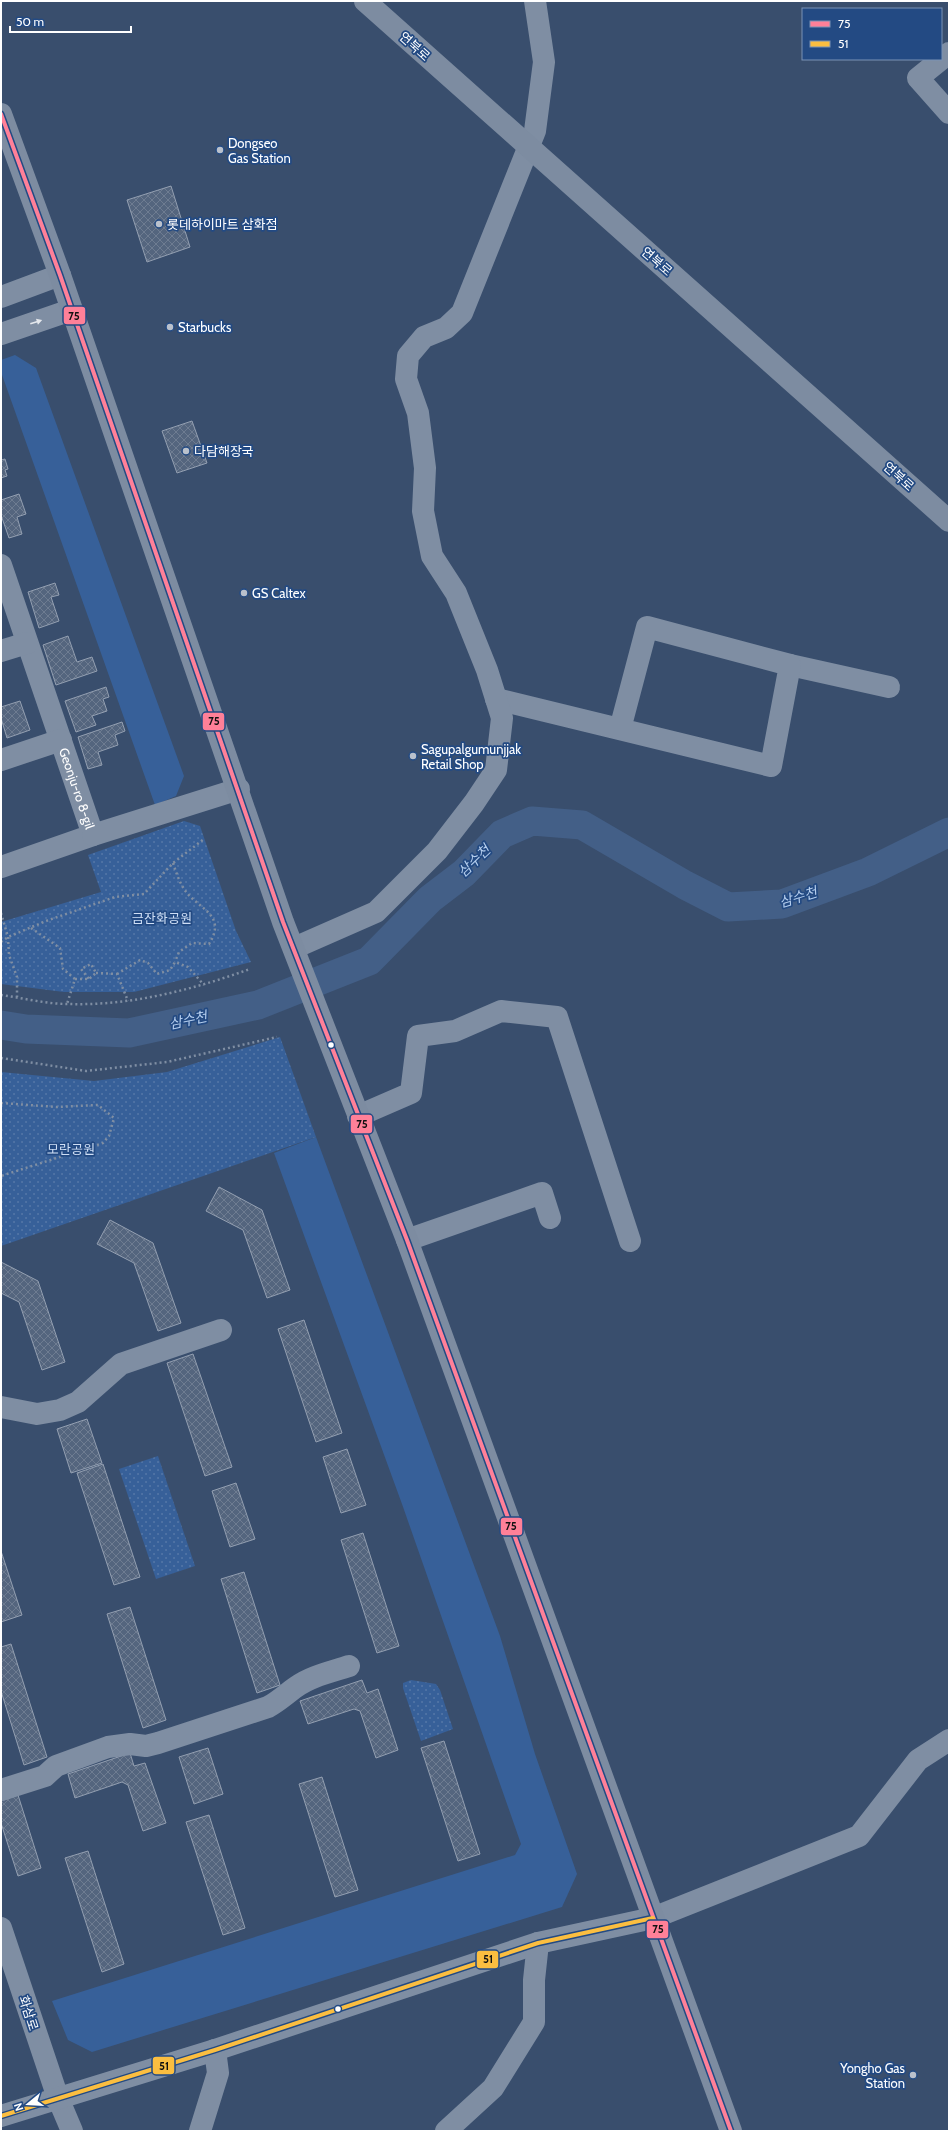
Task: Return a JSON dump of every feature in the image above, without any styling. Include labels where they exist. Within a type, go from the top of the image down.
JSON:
[{"type":"main road","name":"연북로","points":[[365,1],[949,521]]},
{"type":"main road","points":[[1,114],[60,275],[296,953],[324,1029],[407,1240],[731,2131]]},
{"type":"street","points":[[296,953],[376,912],[436,850],[474,803],[496,770],[502,718],[487,670],[456,594],[432,556],[423,511],[425,468],[418,413],[406,379],[408,356],[424,337],[446,328],[462,313],[535,131],[544,62],[534,1]]},
{"type":"street","points":[[940,60],[918,78],[949,113]]},
{"type":"street","points":[[1,297],[60,275]]},
{"type":"street","points":[[1,334],[72,310]]},
{"type":"street","name":"Geonju-ro 8-gil","points":[[1,565],[93,835],[1,866]]},
{"type":"street","points":[[620,730],[647,627],[790,665],[889,687]]},
{"type":"street","points":[[1,651],[27,643]]},
{"type":"street","points":[[496,700],[771,766],[790,665]]},
{"type":"street","name":"Geonju-ro 8-gil","points":[[1,760],[61,740]]},
{"type":"street","points":[[93,835],[239,789]]},
{"type":"street","points":[[358,1116],[411,1093],[418,1036],[455,1031],[501,1011],[557,1017],[630,1241]]},
{"type":"street","points":[[407,1240],[542,1193],[550,1218]]},
{"type":"street","points":[[1,1407],[37,1414],[60,1410],[78,1402],[122,1364],[221,1330]]},
{"type":"street","points":[[1,1790],[44,1776],[56,1766],[96,1751],[116,1745],[130,1744],[146,1746],[158,1743],[268,1707],[281,1700],[296,1687],[312,1678],[349,1666]]},
{"type":"street","points":[[1,2116],[215,2050],[538,1943],[653,1918],[859,1836],[918,1760],[949,1740]]},
{"type":"street","name":"화삼로","points":[[1,1928],[58,2098],[72,2131]]},
{"type":"street","points":[[446,2131],[493,2088],[534,2022],[534,1980],[538,1943]]},
{"type":"street","points":[[200,2131],[218,2073],[215,2050]]},
{"type":"path","points":[[1,942],[8,937],[31,927],[116,897],[144,894],[173,863],[204,839]]},
{"type":"path","points":[[31,927],[60,948],[63,969],[75,979],[89,979],[96,973],[117,974],[140,960],[148,963],[157,974],[170,970],[179,952],[192,943],[209,944],[214,936],[215,925],[207,910],[185,890],[173,863]]},
{"type":"path","points":[[1,913],[8,937],[9,955],[17,977],[17,997]]},
{"type":"path","points":[[175,962],[188,967],[204,986]]},
{"type":"path","points":[[89,979],[81,969],[92,964],[96,973]]},
{"type":"path","points":[[1,995],[67,1004],[128,1001],[204,986],[250,969]]},
{"type":"path","points":[[117,974],[128,1001]]},
{"type":"path","points":[[67,1004],[75,979]]},
{"type":"path","points":[[1,1058],[86,1071],[167,1062],[277,1037]]},
{"type":"path","points":[[1,1102],[57,1107],[98,1105],[114,1118],[108,1136],[102,1143],[1,1176]]},
{"type":"green space","points":[[15,355],[36,368],[184,776],[176,796],[155,805],[1,372],[1,360]]},
{"type":"green space","name":"금잔화공원","points":[[184,821],[200,826],[236,931],[251,962],[134,992],[64,992],[1,984],[1,922],[101,892],[88,855]]},
{"type":"green space","name":"모란공원","points":[[280,1037],[316,1137],[1,1246],[1,1072],[94,1081],[167,1072]]},
{"type":"green space","points":[[316,1137],[500,1636],[535,1754],[577,1874],[562,1907],[92,2052],[68,2040],[52,2001],[515,1855],[521,1844],[402,1504],[274,1153]]},
{"type":"green space","points":[[158,1456],[195,1566],[156,1579],[119,1469]]},
{"type":"green space","points":[[411,1680],[436,1684],[440,1690],[453,1729],[421,1741],[403,1688],[403,1683]]},
{"type":"building","name":"롯데하이마트 삼화점","points":[[171,186],[190,247],[147,262],[127,200]]},
{"type":"building","points":[[192,421],[207,463],[177,473],[162,431]]},
{"type":"building","points":[[5,459],[8,469],[5,470],[7,476],[1,478],[1,460]]},
{"type":"building","points":[[19,494],[26,514],[17,517],[22,534],[9,538],[1,515],[1,500]]},
{"type":"building","points":[[55,583],[59,595],[51,597],[59,621],[39,628],[28,592]]},
{"type":"building","points":[[68,636],[77,662],[92,657],[97,671],[56,685],[43,645]]},
{"type":"building","points":[[106,687],[109,697],[103,699],[107,711],[92,716],[96,725],[76,732],[65,701]]},
{"type":"building","points":[[20,701],[30,730],[7,738],[1,718],[1,707]]},
{"type":"building","points":[[122,722],[125,731],[115,735],[118,745],[98,752],[102,765],[88,769],[78,737]]},
{"type":"building","points":[[219,1187],[262,1210],[290,1290],[267,1298],[243,1230],[206,1211]]},
{"type":"building","points":[[110,1220],[153,1243],[181,1323],[158,1331],[134,1263],[97,1244]]},
{"type":"building","points":[[1,1262],[38,1281],[65,1362],[42,1370],[19,1302],[1,1293]]},
{"type":"building","points":[[304,1320],[342,1433],[316,1442],[278,1329]]},
{"type":"building","points":[[193,1354],[232,1467],[205,1476],[167,1363]]},
{"type":"building","points":[[87,1419],[102,1463],[71,1473],[57,1429]]},
{"type":"building","points":[[347,1449],[366,1505],[341,1513],[323,1457]]},
{"type":"building","points":[[103,1464],[140,1577],[114,1585],[77,1473]]},
{"type":"building","points":[[236,1483],[255,1539],[230,1547],[212,1491]]},
{"type":"building","points":[[363,1533],[399,1646],[377,1653],[341,1540]]},
{"type":"building","points":[[1,1551],[22,1615],[1,1622]]},
{"type":"building","points":[[244,1572],[280,1685],[257,1693],[221,1579]]},
{"type":"building","points":[[130,1607],[166,1720],[143,1728],[107,1614]]},
{"type":"building","points":[[11,1644],[47,1757],[24,1765],[1,1691],[1,1647]]},
{"type":"building","points":[[362,1680],[367,1693],[378,1689],[398,1750],[376,1758],[360,1711],[354,1709],[308,1724],[300,1701]]},
{"type":"building","points":[[444,1741],[480,1854],[458,1861],[421,1748]]},
{"type":"building","points":[[208,1748],[223,1794],[194,1804],[179,1757]]},
{"type":"building","points":[[130,1753],[134,1766],[145,1763],[166,1823],[143,1831],[128,1785],[122,1782],[75,1798],[68,1774]]},
{"type":"building","points":[[322,1777],[358,1890],[335,1897],[299,1784]]},
{"type":"building","points":[[18,1795],[41,1868],[18,1876],[1,1823],[1,1801]]},
{"type":"building","points":[[209,1815],[245,1928],[223,1935],[186,1822]]},
{"type":"building","points":[[88,1851],[124,1964],[102,1972],[65,1858]]},
{"type":"waterway","name":"삼수천","points":[[1,1025],[26,1029],[129,1033],[258,1005],[369,961],[430,899],[464,873],[502,834],[532,821],[582,825],[685,885],[728,907],[782,904],[868,872],[949,832]]},
{"type":"transit line","name":"75","points":[[1,114],[60,275],[283,922],[407,1240],[731,2131]]},
{"type":"transit line","name":"51","points":[[1,2116],[215,2050],[538,1943],[653,1918]]},
{"type":"place","name":"Dongseo Gas Station","points":[[220,150]]},
{"type":"place","name":"롯데하이마트 삼화점","points":[[159,224]]},
{"type":"place","name":"Starbucks","points":[[170,327]]},
{"type":"place","name":"다담해장국","points":[[186,451]]},
{"type":"place","name":"GS Caltex","points":[[244,593]]},
{"type":"place","name":"Sagupalgumunjjak Retail Shop","points":[[413,756]]},
{"type":"place","name":"Yongho Gas Station","points":[[913,2075]]}]
